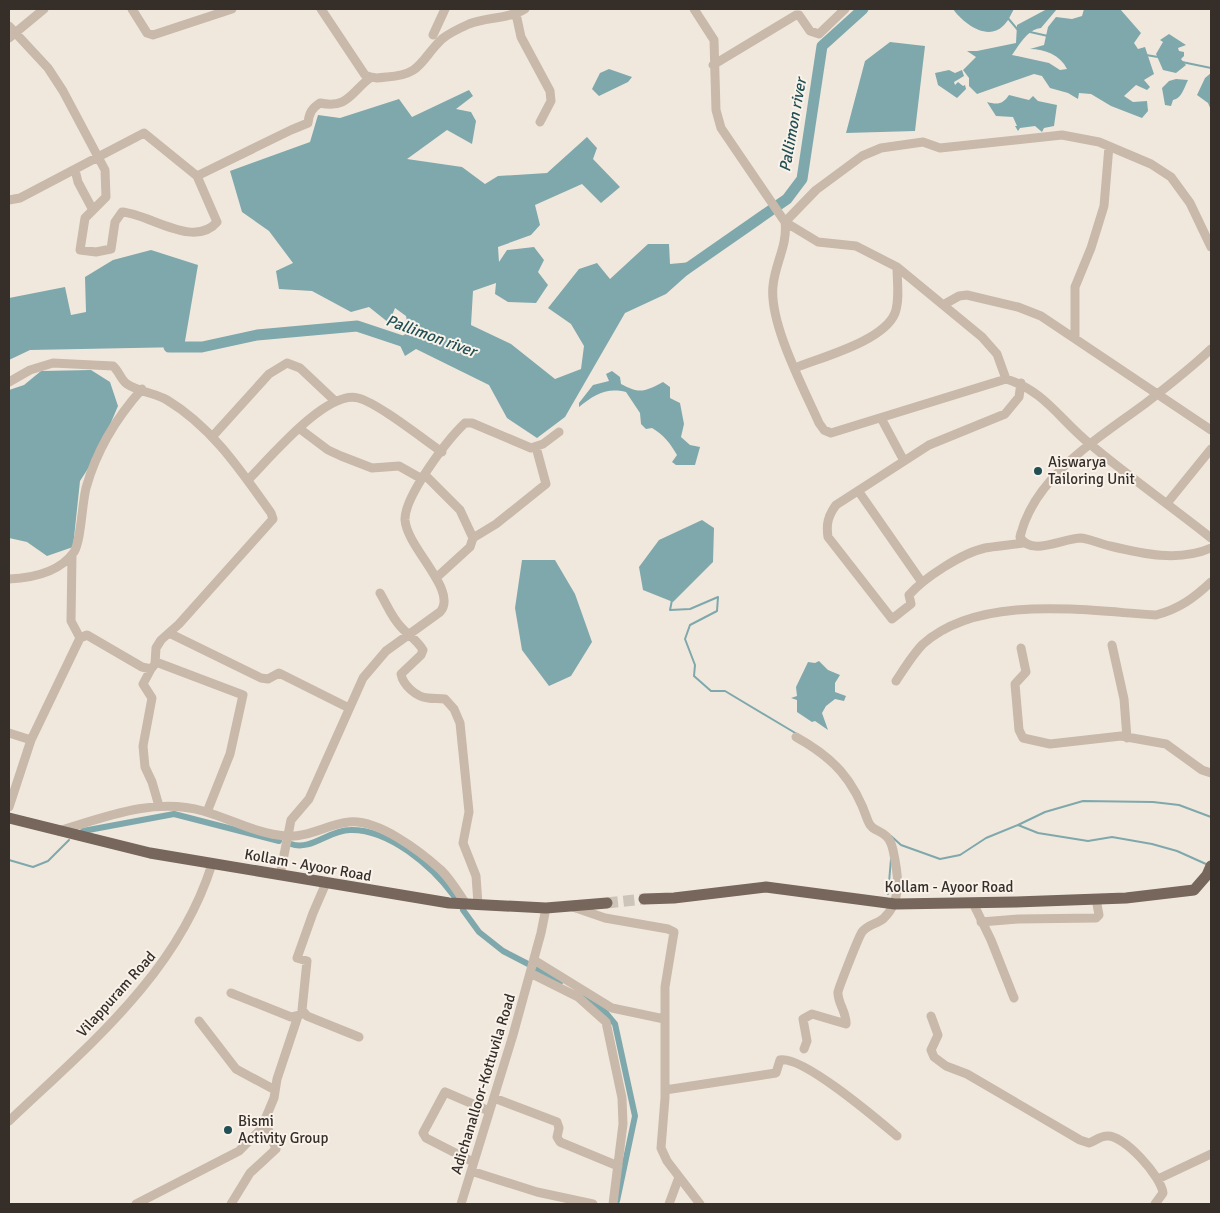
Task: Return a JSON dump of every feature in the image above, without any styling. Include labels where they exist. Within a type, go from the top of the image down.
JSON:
[{"type":"main road","name":"Kollam - Ayoor Road","points":[[9,818],[150,853],[326,884],[466,904],[546,908],[607,903]]},
{"type":"main road","name":"Kollam - Ayoor Road","points":[[644,899],[674,898],[766,888],[895,904],[1096,899],[1194,890],[1210,873]]},
{"type":"street","points":[[9,200],[20,198],[74,170],[98,157],[144,133],[197,176],[217,222],[212,227],[195,233],[122,212],[115,222],[111,249],[96,252],[80,250],[84,221],[92,210],[106,197],[106,175],[98,157],[63,91],[48,68],[11,32],[44,9]]},
{"type":"street","points":[[132,9],[147,32],[153,35],[232,9]]},
{"type":"street","points":[[321,9],[365,75],[370,78],[400,76],[414,71],[442,39],[471,23],[491,17],[516,14],[525,9]]},
{"type":"street","points":[[433,35],[446,9]]},
{"type":"street","points":[[694,9],[714,40],[713,65],[716,110],[720,128],[784,219],[818,242],[856,246],[897,267],[982,337],[997,354],[1006,379]]},
{"type":"street","points":[[713,65],[796,14],[799,15],[810,32],[819,34],[845,9]]},
{"type":"street","points":[[516,14],[521,37],[550,91],[551,101],[540,122]]},
{"type":"street","points":[[197,176],[290,130],[301,128],[308,123],[309,115],[314,107],[320,103],[330,105],[347,100],[370,78]]},
{"type":"street","points":[[784,219],[845,167],[881,148],[923,142],[940,148],[1062,135],[1109,146],[1151,164],[1171,177],[1190,203],[1211,248]]},
{"type":"street","points":[[1075,338],[1075,287],[1091,248],[1104,206],[1109,146]]},
{"type":"street","points":[[74,170],[92,210]]},
{"type":"street","points":[[784,219],[787,235],[773,285],[773,307],[795,368],[818,423],[824,430],[831,433],[1006,379],[1021,383],[1042,396],[1088,443],[1168,502],[1211,538]]},
{"type":"street","points":[[795,368],[867,339],[887,325],[895,314],[898,302],[897,267]]},
{"type":"street","points":[[943,305],[959,296],[967,295],[1032,312],[1075,338],[1156,395],[1211,430]]},
{"type":"street","points":[[1211,349],[1156,395],[1088,443],[1059,472],[1030,510],[1020,538],[1030,546],[1047,545],[1082,538],[1137,553],[1177,556],[1192,555],[1211,548]]},
{"type":"street","points":[[212,437],[269,374],[286,363],[300,368],[335,401]]},
{"type":"street","points":[[9,382],[30,370],[47,364],[100,364],[113,366],[126,384],[166,399],[187,413],[227,452],[271,513],[272,522],[158,644],[154,665],[143,684],[152,698],[143,746],[144,767],[152,782],[159,806]]},
{"type":"street","points":[[1021,383],[1015,404],[1005,414],[929,445],[859,492],[836,505],[828,523],[828,537],[892,619],[911,604],[909,595],[921,581],[982,549],[1024,543]]},
{"type":"street","points":[[9,579],[30,578],[42,575],[72,555],[76,549],[91,472],[122,412],[142,389]]},
{"type":"street","points":[[248,480],[319,410],[335,401],[348,397],[365,400],[442,452]]},
{"type":"street","points":[[881,418],[904,461]]},
{"type":"street","points":[[280,875],[291,820],[309,799],[364,678],[373,665],[408,634],[443,608],[445,596],[406,529],[405,518],[408,503],[424,477],[460,427],[468,422],[526,447],[536,447],[559,432]]},
{"type":"street","points":[[300,429],[328,450],[341,456],[372,468],[398,466],[424,477],[460,510],[473,538]]},
{"type":"street","points":[[436,578],[470,547],[473,538],[496,524],[546,484],[536,447]]},
{"type":"street","points":[[1168,502],[1211,449]]},
{"type":"street","points":[[859,492],[921,581]]},
{"type":"street","points":[[72,555],[71,621],[80,638]]},
{"type":"street","points":[[896,681],[923,645],[936,635],[968,620],[1008,610],[1034,609],[1156,615],[1175,610],[1211,582]]},
{"type":"street","points":[[380,593],[394,619],[415,639],[423,652],[401,674],[402,678],[418,695],[426,698],[445,699],[454,709],[460,723],[470,812],[464,843],[476,876],[478,904]]},
{"type":"street","points":[[169,633],[261,678],[268,679],[279,673],[349,708]]},
{"type":"street","points":[[9,806],[31,740],[80,638],[87,634],[142,667],[154,665],[243,695],[230,754],[206,812]]},
{"type":"street","points":[[1112,645],[1124,699],[1127,738]]},
{"type":"street","points":[[1021,648],[1026,672],[1015,684],[1019,730],[1022,738],[1050,744],[1109,736],[1166,744],[1202,770],[1211,772]]},
{"type":"street","points":[[9,733],[31,740]]},
{"type":"street","points":[[796,737],[818,749],[844,774],[859,797],[870,825],[888,836],[894,851],[899,883],[895,904],[883,919],[871,924],[862,932],[843,976],[838,993],[846,1024],[812,1014],[803,1019],[807,1041],[804,1048]]},
{"type":"street","points":[[58,831],[94,818],[159,806],[184,807],[206,812],[262,832],[287,836],[298,836],[350,822],[372,825],[400,840],[442,871],[466,904]]},
{"type":"street","name":"Vilappuram Road","points":[[9,1121],[57,1078],[141,991],[181,935],[198,903],[212,864]]},
{"type":"street","points":[[136,1204],[239,1151],[253,1138],[265,1122],[301,1015],[307,961],[297,958],[312,913],[326,884]]},
{"type":"street","points":[[981,922],[1019,919],[1096,918],[1099,915],[1096,899]]},
{"type":"street","points":[[973,902],[991,940],[1014,998]]},
{"type":"street","points":[[570,906],[605,918],[668,928],[674,932],[665,987],[665,1090],[661,1148],[667,1161],[700,1204]]},
{"type":"street","name":"Adichanalloor-Kottuvila Road","points":[[461,1204],[532,966],[546,908]]},
{"type":"street","points":[[532,966],[612,1008],[664,1019]]},
{"type":"street","points":[[532,966],[578,997],[606,1022],[622,1098],[623,1124],[613,1204]]},
{"type":"street","points":[[231,993],[291,1016],[301,1015],[359,1037]]},
{"type":"street","points":[[931,1016],[938,1035],[932,1055],[946,1066],[968,1074],[1080,1140],[1089,1143],[1104,1135],[1114,1137],[1145,1162],[1158,1179],[1163,1193],[1155,1204]]},
{"type":"street","points":[[200,1022],[236,1069],[275,1090]]},
{"type":"street","points":[[665,1090],[776,1074],[780,1060],[791,1061],[817,1074],[897,1136]]},
{"type":"street","points":[[489,1111],[446,1092],[423,1133],[426,1138],[472,1166],[537,1192],[593,1204]]},
{"type":"street","points":[[494,1098],[557,1122],[559,1128],[557,1137],[560,1142],[618,1166]]},
{"type":"street","points":[[230,1204],[250,1173],[276,1148],[265,1122]]},
{"type":"street","points":[[1158,1179],[1211,1154]]},
{"type":"street","points":[[669,1204],[679,1177]]},
{"type":"water","points":[[953,9],[1014,9],[1005,24],[997,30],[990,32],[975,28],[962,19]]},
{"type":"water","points":[[1047,9],[1057,9],[1041,28],[1032,31],[1024,38],[1012,55],[1049,63],[1060,70],[1067,69],[1052,54],[1030,49],[1044,45],[1048,27],[1056,17],[1072,19],[1082,16],[1084,9],[1120,9],[1141,33],[1134,43],[1138,49],[1145,47],[1154,74],[1144,80],[1150,87],[1147,90],[1136,85],[1124,96],[1133,102],[1147,101],[1148,111],[1142,118],[1111,106],[1091,94],[1079,93],[1078,99],[1068,93],[1050,88],[1042,76],[1034,74],[977,94],[969,86],[969,78],[963,70],[976,57],[967,51],[977,51],[1016,43],[1017,25]]},
{"type":"water","points":[[1169,34],[1186,45],[1178,48],[1179,51],[1184,52],[1184,56],[1181,59],[1186,65],[1176,73],[1163,70],[1156,54],[1163,42],[1160,40]]},
{"type":"water","points":[[890,42],[925,46],[915,131],[846,133],[865,61]]},
{"type":"water","points":[[609,69],[632,77],[628,82],[599,96],[592,89],[600,73]]},
{"type":"water","points":[[949,70],[955,73],[962,70],[964,76],[954,82],[955,85],[958,82],[963,86],[965,85],[966,89],[957,98],[938,85],[935,73]]},
{"type":"water","points":[[1211,73],[1211,110],[1208,103],[1197,95],[1205,78]]},
{"type":"water","points":[[1176,79],[1188,80],[1181,95],[1173,100],[1171,106],[1165,105],[1162,88],[1169,81]]},
{"type":"water","points":[[469,90],[473,96],[456,109],[471,112],[476,121],[472,144],[447,130],[407,159],[462,167],[485,184],[498,176],[547,173],[587,137],[597,148],[593,159],[620,187],[601,203],[582,184],[535,205],[540,225],[531,235],[498,247],[499,262],[507,250],[534,247],[544,260],[538,272],[548,285],[536,303],[508,302],[495,294],[496,283],[473,291],[471,325],[511,344],[555,379],[581,369],[584,346],[571,324],[548,308],[579,269],[597,263],[610,279],[648,244],[669,244],[670,264],[703,261],[666,294],[625,313],[565,417],[537,438],[507,418],[489,385],[416,349],[405,356],[397,339],[409,332],[406,316],[395,308],[389,323],[369,307],[351,312],[312,291],[279,289],[276,271],[293,263],[269,231],[242,212],[230,171],[310,142],[318,115],[340,118],[399,99],[412,117]]},
{"type":"water","points":[[1009,95],[1029,100],[1033,96],[1038,101],[1057,105],[1054,126],[1044,128],[1042,132],[1035,126],[1020,128],[1018,131],[1013,117],[996,116],[987,102],[1000,103]]},
{"type":"water","points":[[151,250],[198,265],[184,347],[30,350],[9,360],[9,298],[65,287],[71,315],[86,312],[85,277],[113,260]]},
{"type":"water","points":[[91,370],[110,382],[118,406],[98,453],[80,481],[73,547],[47,556],[27,542],[9,538],[9,390],[24,385],[41,371]]},
{"type":"water","points":[[612,371],[620,377],[621,384],[633,389],[646,390],[663,382],[670,387],[670,398],[680,403],[684,424],[681,437],[690,445],[700,447],[695,465],[676,465],[672,462],[677,455],[672,447],[663,436],[652,428],[646,429],[641,424],[640,413],[626,392],[606,391],[579,407],[579,403],[593,385],[609,381],[606,374]]},
{"type":"water","points":[[702,520],[714,528],[713,562],[673,602],[643,590],[639,567],[659,540]]},
{"type":"water","points":[[522,560],[555,560],[575,594],[592,642],[571,676],[549,686],[522,650],[515,608]]},
{"type":"water","points":[[819,661],[828,670],[840,675],[835,683],[835,692],[846,696],[844,701],[835,699],[826,706],[822,713],[828,730],[797,712],[797,700],[791,698],[797,696],[796,687],[808,662],[815,663]]},
{"type":"waterway","name":"Pallimon river","points":[[685,270],[787,199],[802,179],[822,46],[863,9]]},
{"type":"waterway","points":[[1007,17],[1018,30]]},
{"type":"waterway","points":[[1030,32],[1048,36]]},
{"type":"waterway","points":[[1146,55],[1158,57]]},
{"type":"waterway","points":[[1182,62],[1211,68]]},
{"type":"waterway","name":"Pallimon river","points":[[169,347],[202,347],[257,335],[357,326],[411,344]]},
{"type":"waterway","points":[[672,600],[670,610],[690,609],[718,597],[717,611],[690,625],[685,639],[695,665],[694,676],[711,691],[725,691],[797,734]]},
{"type":"waterway","points":[[1018,825],[1045,812],[1083,801],[1153,802],[1179,805],[1211,817]]},
{"type":"waterway","points":[[83,831],[174,814],[279,841]]},
{"type":"waterway","points":[[891,836],[901,845],[940,859],[960,855],[986,838],[1018,825],[1038,833],[1088,841],[1112,837],[1152,844],[1177,851],[1206,864]]},
{"type":"waterway","points":[[291,844],[306,845],[342,831],[365,831],[380,836],[408,851],[434,873],[454,896]]},
{"type":"waterway","points":[[9,860],[33,867],[48,861],[69,840]]},
{"type":"waterway","points":[[888,894],[891,859]]},
{"type":"waterway","points":[[463,910],[479,932],[503,951],[561,981]]},
{"type":"waterway","points":[[578,992],[606,1013],[615,1024],[635,1116],[617,1201]]},
{"type":"tunnel","points":[[607,903],[644,899]]},
{"type":"place","name":"Aiswarya Tailoring Unit","points":[[1038,471]]},
{"type":"place","name":"Bismi Activity Group","points":[[228,1130]]}]
